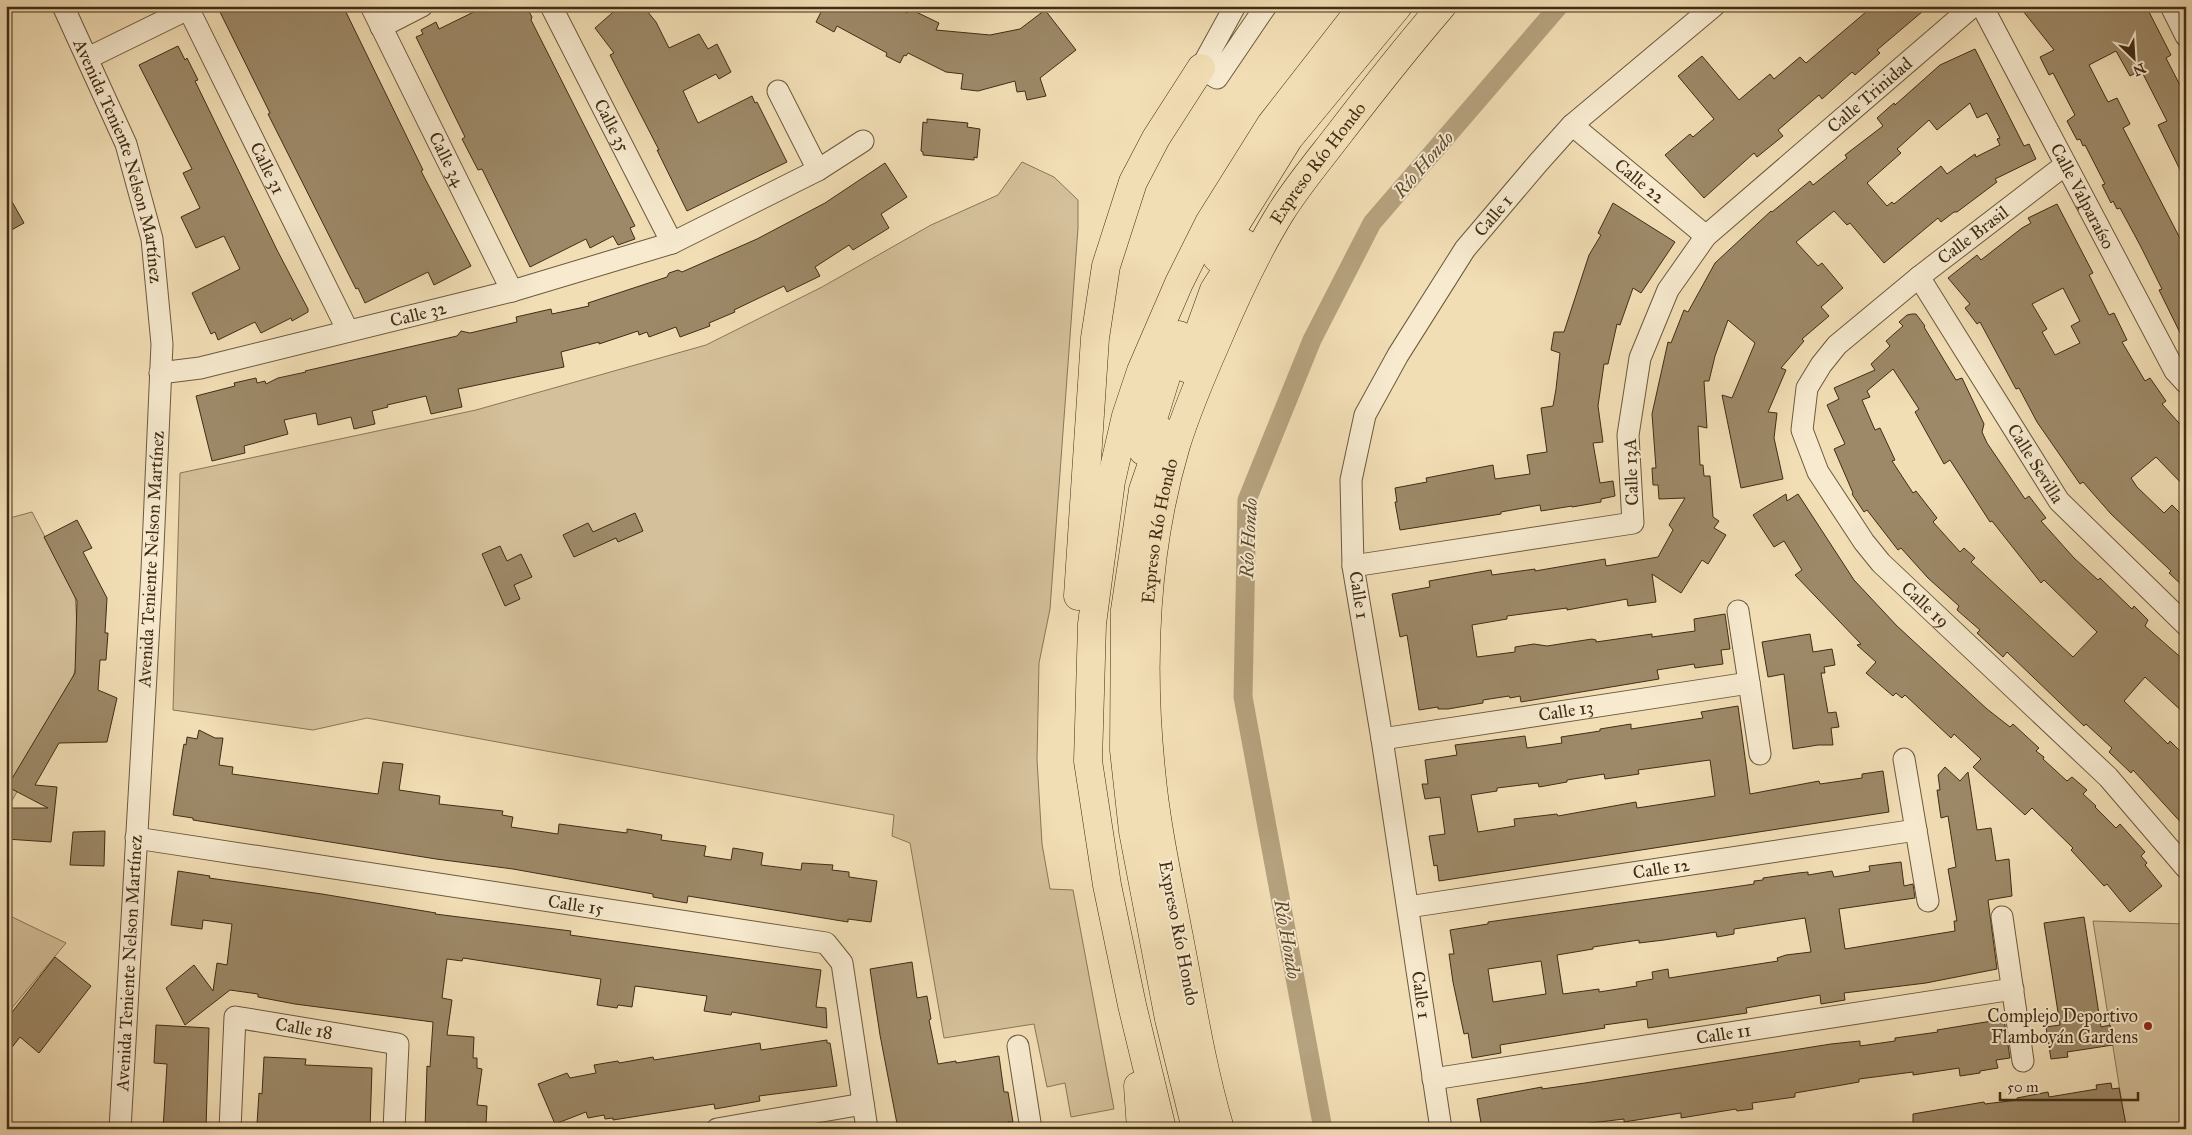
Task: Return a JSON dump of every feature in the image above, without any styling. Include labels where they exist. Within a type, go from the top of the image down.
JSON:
[{"type":"highway","points":[[1088,761],[1092,624],[1101,549],[1110,482],[1126,416],[1140,371],[1183,274],[1209,223],[1237,176],[1271,124],[1363,6]]},
{"type":"highway","points":[[1177,1116],[1151,1006],[1119,834],[1107,752],[1105,665],[1112,588],[1131,487],[1176,340],[1229,235],[1289,138],[1398,6]]},
{"type":"highway","points":[[1196,1129],[1169,1019],[1135,840],[1124,750],[1125,610],[1143,490],[1214,290],[1303,150],[1418,6]]},
{"type":"highway","name":"Expreso Río Hondo","points":[[1220,1129],[1210,1092],[1183,958],[1151,772],[1146,699],[1146,638],[1152,569],[1161,505],[1176,445],[1194,391],[1239,287],[1281,212],[1305,177],[1442,6]]},
{"type":"highway","points":[[1162,1129],[1132,1005],[1107,885],[1088,761],[1077,715],[1076,647],[1095,338],[1106,266],[1133,182],[1156,138],[1209,73]]},
{"type":"highway","points":[[1132,1005],[1141,1129]]},
{"type":"street","name":"Avenida Teniente Nelson Martínez","points":[[63,6],[126,144],[152,239],[162,344],[152,570],[120,1129]]},
{"type":"street","name":"Calle 34","points":[[370,6],[512,292]]},
{"type":"street","points":[[381,27],[422,6]]},
{"type":"street","name":"Calle 35","points":[[551,6],[672,243]]},
{"type":"street","points":[[1209,73],[1235,6]]},
{"type":"street","points":[[1209,73],[1266,6]]},
{"type":"street","name":"Calle 1","points":[[1441,1129],[1354,566],[1352,480],[1365,415],[1398,355],[1465,249],[1572,125],[1714,6]]},
{"type":"street","name":"Calle Trinidad","points":[[1767,184],[1973,6]]},
{"type":"street","name":"Calle Valparaíso","points":[[1982,6],[2175,371],[2186,383]]},
{"type":"street","points":[[2170,6],[2186,36]]},
{"type":"street","points":[[88,58],[188,8]]},
{"type":"street","name":"Calle 31","points":[[188,8],[348,331]]},
{"type":"street","points":[[778,91],[818,170]]},
{"type":"street","name":"Calle 22","points":[[1572,125],[1706,236]]},
{"type":"street","name":"Calle 32","points":[[160,373],[200,368],[512,292],[672,243],[818,170],[863,140]]},
{"type":"street","name":"Calle Brasil","points":[[1882,307],[2065,165]]},
{"type":"street","name":"Calle 13A","points":[[1354,566],[1633,522],[1628,435],[1640,358],[1668,290],[1706,236],[1767,184]]},
{"type":"street","name":"Calle Sevilla","points":[[1919,277],[2059,501],[2186,625]]},
{"type":"street","name":"Calle 19","points":[[1882,307],[1837,345],[1821,365],[1807,388],[1802,430],[1818,472],[1864,542],[1881,563],[2108,777],[2186,868]]},
{"type":"street","points":[[1738,611],[1760,754]]},
{"type":"street","name":"Calle 13","points":[[1382,739],[1750,683]]},
{"type":"street","points":[[1904,759],[1928,902]]},
{"type":"street","name":"Calle 12","points":[[1408,907],[1916,830]]},
{"type":"street","name":"Calle 15","points":[[136,838],[826,943],[842,963],[867,1129]]},
{"type":"street","points":[[2002,917],[2023,1061]]},
{"type":"street","name":"Calle 11","points":[[1433,1079],[2013,989]]},
{"type":"street","name":"Calle 18","points":[[230,1129],[236,1018],[398,1044],[394,1129]]},
{"type":"street","points":[[1018,1046],[1031,1129]]},
{"type":"street","points":[[717,1129],[863,1104]]},
{"type":"shaded area","points":[[1022,162],[1054,177],[1078,200],[1078,228],[1050,609],[1039,663],[1037,759],[1042,844],[1050,889],[1073,890],[1114,1109],[1071,1117],[1065,1083],[1047,1087],[1034,1024],[944,1038],[910,843],[892,836],[894,815],[367,718],[313,730],[173,710],[180,473],[476,410],[706,345],[822,287],[931,225],[998,195]]},
{"type":"shaded area","points":[[32,512],[75,594],[79,657],[62,713],[6,811],[6,519]]},
{"type":"shaded area","points":[[6,914],[66,943],[6,1015]]},
{"type":"shaded area","name":"Complejo Deportivo Flamboyán Gardens","points":[[2093,921],[2186,924],[2186,1129],[2126,1129]]},
{"type":"building","points":[[217,6],[343,6],[423,170],[421,171],[471,266],[434,285],[428,272],[365,303],[358,288],[356,289],[268,114],[270,113]]},
{"type":"building","points":[[486,6],[526,6],[532,17],[531,20],[635,226],[630,228],[635,239],[618,245],[613,236],[590,248],[586,239],[530,267],[482,169],[478,170],[462,139],[465,137],[416,37],[423,34],[421,30],[436,22],[439,29]]},
{"type":"building","points":[[620,6],[643,6],[656,22],[669,48],[699,34],[708,49],[717,44],[731,72],[719,79],[716,74],[683,91],[698,123],[752,96],[755,103],[757,102],[787,162],[687,211],[657,150],[659,150],[610,55],[614,53],[595,28]]},
{"type":"building","points":[[824,6],[894,6],[907,13],[910,9],[939,23],[936,30],[990,35],[1020,29],[1045,10],[1076,50],[1040,78],[1046,96],[1027,100],[1025,91],[1017,92],[1015,81],[978,91],[961,89],[963,74],[946,72],[908,53],[906,56],[904,55],[900,63],[886,56],[887,53],[837,26],[834,32],[816,22]]},
{"type":"building","points":[[1873,6],[1929,6],[1877,50],[1880,53],[1855,75],[1852,72],[1822,99],[1819,95],[1778,130],[1783,136],[1757,157],[1754,153],[1704,198],[1665,155],[1690,134],[1693,137],[1714,119],[1678,76],[1702,56],[1739,100],[1770,74],[1774,79],[1800,57],[1806,63]]},
{"type":"building","points":[[2019,6],[2146,6],[2171,55],[2166,58],[2186,97],[2186,182],[2158,125],[2167,121],[2141,70],[2130,76],[2116,51],[2089,65],[2108,102],[2117,98],[2130,124],[2123,128],[2186,250],[2186,345],[2159,290],[2162,289],[2140,245],[2120,208],[2117,209],[2113,201],[2111,203],[2102,185],[2105,184],[2085,145],[2083,146],[2080,139],[2077,140],[2067,121],[2075,115],[2053,73],[2049,75],[2040,57],[2054,50]]},
{"type":"building","points":[[178,46],[185,60],[187,58],[198,80],[195,81],[277,250],[308,309],[308,312],[292,321],[291,318],[261,333],[255,322],[218,340],[215,332],[211,334],[192,293],[240,269],[224,236],[196,248],[181,217],[200,208],[183,173],[192,169],[139,65]]},
{"type":"building","points":[[1975,49],[2024,146],[2029,144],[2036,159],[1995,179],[1997,182],[1941,222],[1938,218],[1884,263],[1850,223],[1847,225],[1834,211],[1796,242],[1818,266],[1822,263],[1843,288],[1821,307],[1829,316],[1802,339],[1804,341],[1781,368],[1786,370],[1768,412],[1777,413],[1774,438],[1783,479],[1741,488],[1722,395],[1732,398],[1755,343],[1728,320],[1715,356],[1709,381],[1704,381],[1707,428],[1698,426],[1700,465],[1703,465],[1704,476],[1710,476],[1713,517],[1719,521],[1714,528],[1726,535],[1708,564],[1702,560],[1681,593],[1652,574],[1656,602],[1628,606],[1627,599],[1567,610],[1567,608],[1507,616],[1507,619],[1472,625],[1477,657],[1515,652],[1515,647],[1534,644],[1547,646],[1592,639],[1596,640],[1596,642],[1652,634],[1652,637],[1695,631],[1694,619],[1725,614],[1730,649],[1721,650],[1723,664],[1695,668],[1694,664],[1657,670],[1659,679],[1521,702],[1520,696],[1510,698],[1509,696],[1483,700],[1483,703],[1448,709],[1438,709],[1438,707],[1419,710],[1407,635],[1400,637],[1392,594],[1430,587],[1429,581],[1491,570],[1492,575],[1535,569],[1535,571],[1605,559],[1606,566],[1658,557],[1673,530],[1669,525],[1685,498],[1659,499],[1658,485],[1653,485],[1652,468],[1656,468],[1652,414],[1668,342],[1671,343],[1684,310],[1688,312],[1715,263],[1771,211],[1810,181],[1813,185],[1847,158],[1845,155],[1883,126],[1877,118],[1894,103],[1895,105],[1940,65]],"holes":[[[1970,103],[1977,118],[1987,113],[2000,138],[1997,139],[2000,145],[1976,157],[1975,154],[1947,174],[1941,166],[1894,204],[1892,202],[1887,206],[1867,183],[1901,153],[1897,149],[1929,120],[1937,130]]]},
{"type":"building","points":[[927,119],[968,123],[967,127],[980,129],[977,158],[974,157],[974,160],[923,155],[921,151],[923,122],[927,123]]},
{"type":"building","points":[[885,163],[907,197],[881,214],[889,228],[853,250],[849,245],[815,267],[820,276],[787,292],[784,286],[734,310],[735,312],[709,323],[710,326],[680,337],[676,327],[649,337],[647,332],[639,335],[638,331],[599,344],[599,342],[561,352],[564,367],[458,389],[462,407],[431,414],[426,396],[387,405],[388,407],[372,411],[375,424],[354,429],[351,417],[318,425],[316,413],[284,420],[288,434],[244,446],[245,453],[212,461],[196,396],[235,386],[234,383],[256,378],[257,383],[265,381],[266,384],[278,378],[305,371],[457,336],[461,331],[470,333],[517,322],[516,317],[551,309],[552,314],[589,306],[588,303],[667,277],[669,273],[678,270],[682,272],[757,239],[825,203]]},
{"type":"building","points":[[6,191],[24,223],[6,233]]},
{"type":"building","points":[[1613,203],[1675,242],[1641,293],[1633,288],[1620,325],[1617,324],[1608,364],[1604,364],[1598,406],[1603,442],[1593,443],[1600,483],[1613,481],[1615,496],[1601,499],[1601,502],[1572,507],[1541,511],[1540,505],[1501,512],[1501,514],[1400,530],[1395,502],[1397,502],[1395,488],[1427,482],[1426,478],[1493,465],[1495,479],[1530,474],[1527,455],[1547,452],[1541,408],[1553,406],[1556,389],[1560,353],[1551,350],[1554,332],[1564,332],[1589,255],[1601,235],[1598,233]]},
{"type":"building","points":[[2057,204],[2093,273],[2089,275],[2109,315],[2114,313],[2127,340],[2122,342],[2145,381],[2150,378],[2166,401],[2162,404],[2186,431],[2186,488],[2156,457],[2131,478],[2137,487],[2164,513],[2172,505],[2186,519],[2186,589],[2169,573],[2171,571],[2111,514],[2083,482],[2080,484],[2037,422],[2019,388],[2016,389],[1980,322],[1977,324],[1965,308],[1970,304],[1948,278],[1977,255],[1981,260],[2031,223],[2028,218]],"holes":[[[2063,288],[2080,321],[2071,326],[2080,343],[2055,355],[2042,332],[2047,329],[2032,304]]]},
{"type":"building","points":[[1916,314],[1956,380],[1962,378],[1984,424],[1982,432],[1987,443],[2025,499],[2029,496],[2046,518],[2041,521],[2074,558],[2098,580],[2100,578],[2132,609],[2134,606],[2148,620],[2145,626],[2186,662],[2186,715],[2145,677],[2124,701],[2168,744],[2170,741],[2186,757],[2186,828],[2133,770],[2131,773],[2109,752],[2112,748],[2086,724],[2084,726],[2007,652],[2003,657],[1977,633],[1980,630],[1957,610],[1959,606],[1928,578],[1901,548],[1898,550],[1867,510],[1864,512],[1852,494],[1834,449],[1845,444],[1827,405],[1839,399],[1834,388],[1875,370],[1871,364],[1890,346],[1886,341],[1903,326],[1899,322],[1907,315]],"holes":[[[1893,369],[1919,409],[1915,412],[1944,464],[1950,460],[1990,522],[1992,521],[2041,583],[2044,580],[2097,632],[2073,657],[1971,562],[1975,558],[1964,548],[1960,552],[1933,522],[1937,518],[1916,491],[1913,493],[1892,461],[1895,460],[1880,428],[1875,430],[1862,400],[1870,397],[1867,391]]]},
{"type":"building","points":[[1786,494],[1787,501],[1798,494],[1854,580],[1897,626],[1987,709],[2010,727],[2013,724],[2039,748],[2036,751],[2067,781],[2072,777],[2087,790],[2083,794],[2116,828],[2120,824],[2145,852],[2141,856],[2147,863],[2145,865],[2162,886],[2130,912],[2107,884],[2104,886],[2071,850],[2073,848],[2032,808],[2025,815],[1973,767],[1981,759],[1954,734],[1951,738],[1905,695],[1902,698],[1896,693],[1893,696],[1866,673],[1876,662],[1857,645],[1861,644],[1795,575],[1802,570],[1784,541],[1774,547],[1753,515]]},
{"type":"building","points":[[635,513],[643,531],[618,542],[616,538],[574,557],[563,535],[588,523],[593,532]]},
{"type":"building","points":[[77,520],[92,548],[83,552],[107,598],[105,633],[108,633],[106,660],[100,660],[98,690],[117,698],[107,742],[59,743],[35,785],[57,787],[51,842],[6,839],[6,808],[48,808],[6,786],[6,781],[10,782],[75,673],[77,601],[44,537]]},
{"type":"building","points":[[500,546],[507,561],[521,554],[532,577],[514,585],[520,599],[505,606],[482,554]]},
{"type":"building","points":[[1810,634],[1813,652],[1832,649],[1835,665],[1824,667],[1825,673],[1821,673],[1828,713],[1836,712],[1839,727],[1831,728],[1833,745],[1793,749],[1784,674],[1768,677],[1762,642]]},
{"type":"building","points":[[1738,706],[1750,794],[1819,781],[1820,784],[1862,778],[1862,774],[1883,771],[1889,812],[1439,881],[1437,865],[1434,866],[1429,836],[1445,834],[1440,797],[1425,799],[1422,784],[1428,784],[1425,760],[1457,755],[1455,745],[1525,736],[1527,748],[1562,743],[1561,737],[1600,731],[1600,729],[1631,724],[1631,729],[1703,718],[1701,712]],"holes":[[[1710,760],[1715,796],[1637,808],[1636,802],[1558,816],[1557,814],[1514,819],[1515,826],[1478,832],[1471,795],[1497,791],[1497,788],[1538,783],[1539,787],[1604,774],[1605,779],[1639,774],[1638,770]]]},
{"type":"building","points":[[199,730],[215,738],[223,738],[219,765],[233,767],[232,774],[378,794],[383,762],[403,764],[399,790],[440,796],[439,804],[503,811],[502,815],[513,817],[511,827],[558,834],[559,824],[627,833],[627,829],[662,835],[661,840],[706,846],[704,856],[731,860],[733,848],[763,853],[761,865],[801,870],[802,863],[833,865],[832,870],[849,872],[849,877],[877,881],[871,922],[848,919],[848,922],[688,896],[687,903],[653,897],[653,894],[513,869],[436,859],[193,820],[193,818],[173,815],[184,744],[186,745],[187,737],[197,739]]},
{"type":"building","points":[[1945,767],[1960,781],[1968,772],[1977,830],[1991,828],[1996,861],[2009,859],[2012,896],[1988,900],[1997,969],[1926,983],[1844,993],[1845,1000],[1821,1004],[1820,995],[1746,1008],[1747,1013],[1648,1028],[1647,1019],[1604,1025],[1605,1028],[1500,1045],[1501,1053],[1472,1058],[1468,1033],[1464,1034],[1453,982],[1449,954],[1454,954],[1450,930],[1488,924],[1488,922],[1754,884],[1754,881],[1763,880],[1763,878],[1798,873],[1808,872],[1808,875],[1832,871],[1834,877],[1870,871],[1869,866],[1901,862],[1904,886],[1913,884],[1915,898],[1839,909],[1845,949],[1955,931],[1954,921],[1957,921],[1948,869],[1956,867],[1948,816],[1941,818],[1937,790],[1940,790],[1938,775]],"holes":[[[1805,918],[1811,952],[1786,955],[1777,958],[1778,961],[1669,978],[1668,969],[1652,972],[1653,979],[1636,982],[1637,986],[1599,992],[1599,989],[1563,994],[1557,955],[1639,940],[1639,943],[1716,932],[1717,937],[1734,934],[1734,929]],[[1541,961],[1546,994],[1493,1002],[1488,969]]]},
{"type":"building","points":[[105,831],[104,866],[70,865],[73,832]]},
{"type":"building","points":[[178,871],[210,876],[209,878],[322,894],[435,914],[571,931],[570,935],[821,970],[816,1007],[826,1008],[827,1028],[732,1012],[731,1015],[704,1011],[707,996],[635,986],[632,1007],[618,1005],[617,1008],[597,1005],[601,979],[463,958],[462,961],[447,959],[442,998],[452,1000],[447,1035],[474,1037],[473,1058],[477,1058],[477,1068],[482,1069],[477,1105],[487,1106],[486,1124],[466,1123],[466,1129],[425,1129],[427,1066],[430,1067],[433,1022],[295,1004],[258,997],[258,994],[230,990],[185,1025],[166,988],[194,965],[213,991],[217,963],[227,965],[232,924],[203,920],[202,929],[171,925]]},
{"type":"building","points":[[2084,917],[2101,1027],[2110,1025],[2113,1045],[2067,1052],[2068,1057],[2051,1059],[2046,1027],[2060,1025],[2044,923]]},
{"type":"building","points":[[55,957],[91,986],[39,1053],[20,1037],[6,1055],[6,1020]]},
{"type":"building","points":[[912,962],[917,998],[927,996],[931,1019],[929,1020],[938,1064],[999,1056],[1004,1092],[1008,1092],[1013,1122],[1008,1122],[1009,1129],[989,1129],[988,1126],[970,1129],[898,1129],[880,1035],[870,969]]},
{"type":"building","points":[[2004,1019],[2010,1058],[1996,1060],[1998,1068],[1980,1071],[1980,1073],[1960,1076],[1959,1068],[1913,1075],[1913,1072],[1859,1079],[1859,1082],[1795,1093],[1795,1097],[1752,1103],[1753,1109],[1737,1111],[1736,1109],[1681,1118],[1681,1113],[1624,1122],[1624,1119],[1541,1129],[1482,1129],[1477,1099],[1542,1087],[1542,1089],[1585,1083],[1831,1044],[1860,1041],[1860,1046],[1895,1041],[1895,1038]]},
{"type":"building","points":[[156,1025],[209,1028],[206,1129],[163,1129],[167,1064],[154,1063]]},
{"type":"building","points":[[827,1040],[827,1043],[830,1043],[837,1086],[759,1096],[760,1101],[715,1109],[714,1104],[613,1120],[613,1118],[605,1119],[604,1115],[588,1118],[586,1112],[555,1124],[538,1084],[567,1073],[570,1078],[596,1073],[594,1065],[618,1061],[619,1063],[653,1057],[654,1060],[760,1043],[761,1050]]},
{"type":"building","points":[[264,1057],[306,1059],[305,1065],[372,1068],[370,1129],[326,1129],[257,1124],[259,1093],[262,1094]]},
{"type":"building","points":[[2111,1083],[2112,1089],[2119,1088],[2126,1125],[2116,1127],[2116,1129],[1913,1129],[1913,1114],[1984,1102],[1985,1104],[2017,1100],[2017,1098],[2048,1092],[2049,1097],[2097,1089],[2096,1085]]},
{"type":"waterway","name":"Río Hondo","points":[[1323,1129],[1243,697],[1247,500],[1312,340],[1372,223],[1559,6]]},
{"type":"place","name":"Complejo Deportivo Flamboyán Gardens","points":[[2148,1026]]}]
